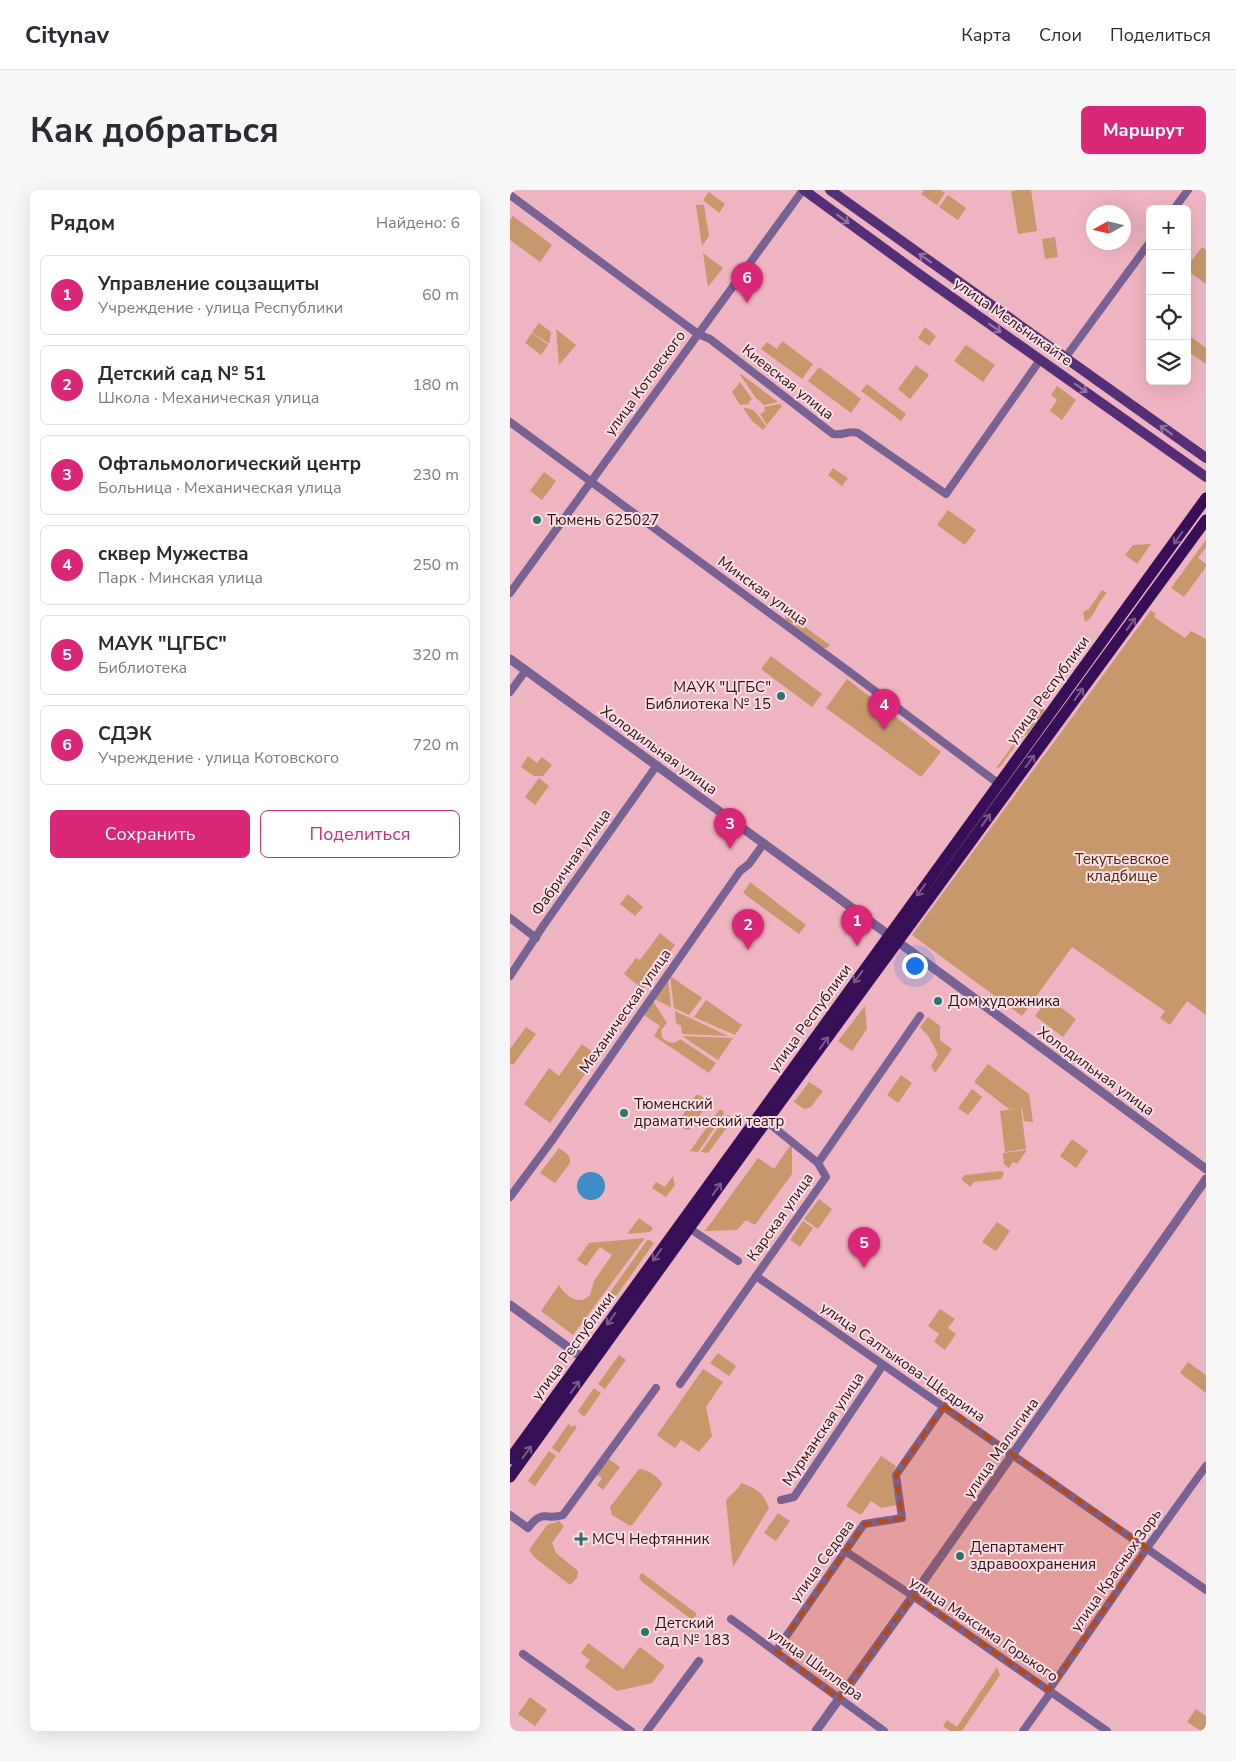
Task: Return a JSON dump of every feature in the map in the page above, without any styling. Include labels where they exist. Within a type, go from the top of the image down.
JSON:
[{"type":"main road","name":"улица Мельникайте","points":[[803,190],[1206,477]]},
{"type":"main road","name":"улица Мельникайте","points":[[830,190],[1206,458]]},
{"type":"main road","name":"улица Республики","points":[[510,1459],[587,1362],[766,1121],[999,784],[1206,498]]},
{"type":"main road","name":"улица Республики","points":[[510,1476],[587,1362],[893,938],[1206,520]]},
{"type":"street","name":"улица Котовского","points":[[510,593],[803,190]]},
{"type":"street","points":[[1177,205],[1188,190]]},
{"type":"street","name":"Киевская улица","points":[[510,195],[698,334],[710,339],[833,434],[841,435],[852,431],[858,433],[946,494],[1040,360]]},
{"type":"street","points":[[1065,358],[1146,247]]},
{"type":"street","name":"Минская улица","points":[[510,422],[852,673],[999,784]]},
{"type":"street","name":"Холодильная улица","points":[[510,659],[764,843],[1206,1169]]},
{"type":"street","points":[[510,692],[526,670]]},
{"type":"street","name":"Фабричная улица","points":[[510,976],[657,765]]},
{"type":"street","name":"Механическая улица","points":[[510,1197],[553,1139],[740,871],[749,864],[764,843]]},
{"type":"street","points":[[510,918],[536,938]]},
{"type":"street","name":"Карская улица","points":[[680,1384],[826,1177],[818,1163],[920,1016]]},
{"type":"street","points":[[766,1121],[818,1163]]},
{"type":"street","name":"улица Малыгина","points":[[816,1731],[1013,1455],[1206,1179]]},
{"type":"street","points":[[688,1228],[738,1261]]},
{"type":"street","name":"улица Салтыкова-Щедрина","points":[[756,1276],[1206,1590]]},
{"type":"street","points":[[510,1305],[587,1362]]},
{"type":"street","name":"Мурманская улица","points":[[781,1500],[794,1497],[883,1365]]},
{"type":"street","points":[[510,1515],[528,1528],[540,1516],[563,1515],[656,1388]]},
{"type":"street","name":"улица Седова","points":[[776,1651],[864,1524],[902,1518],[896,1475],[944,1406]]},
{"type":"street","name":"улица Красных Зорь","points":[[1023,1731],[1147,1548],[1206,1466]]},
{"type":"street","name":"улица Максима Горького","points":[[845,1551],[1107,1731]]},
{"type":"street","name":"улица Шиллера","points":[[731,1619],[884,1731]]},
{"type":"street","points":[[523,1654],[631,1731]]},
{"type":"street","points":[[647,1731],[699,1661]]},
{"type":"highlighted area","points":[[944,1406],[1147,1548],[1049,1690],[913,1596],[839,1699],[776,1651],[864,1524],[902,1518],[896,1475]]},
{"type":"green space","points":[[924,190],[940,190],[945,193],[937,205],[921,194]]},
{"type":"green space","points":[[1031,190],[1037,231],[1018,234],[1011,191]]},
{"type":"green space","points":[[709,192],[725,204],[719,213],[703,200]]},
{"type":"green space","points":[[948,195],[966,208],[958,220],[939,207]]},
{"type":"green space","points":[[696,205],[704,205],[709,236],[702,246]]},
{"type":"green space","points":[[513,216],[552,245],[540,262],[510,240],[510,220]]},
{"type":"green space","points":[[1055,237],[1058,257],[1045,259],[1042,239]]},
{"type":"green space","points":[[1202,247],[1206,250],[1206,284],[1191,273],[1191,262]]},
{"type":"green space","points":[[703,253],[723,268],[708,287]]},
{"type":"green space","points":[[539,323],[551,332],[549,344],[532,332]]},
{"type":"green space","points":[[925,327],[936,336],[929,346],[918,338]]},
{"type":"green space","points":[[556,329],[576,345],[559,365]]},
{"type":"green space","points":[[532,333],[548,345],[541,355],[525,343]]},
{"type":"green space","points":[[1191,337],[1206,348],[1206,364],[1191,354]]},
{"type":"green space","points":[[782,341],[813,364],[802,379],[761,349],[767,342],[777,349]]},
{"type":"green space","points":[[966,345],[995,365],[983,382],[954,361]]},
{"type":"green space","points":[[916,365],[929,375],[910,399],[898,389]]},
{"type":"green space","points":[[819,367],[861,399],[851,413],[808,381]]},
{"type":"green space","points":[[741,374],[778,402],[764,405],[756,398]]},
{"type":"green space","points":[[740,382],[752,399],[749,404],[740,405],[732,392]]},
{"type":"green space","points":[[867,384],[906,414],[901,421],[861,391]]},
{"type":"green space","points":[[1057,386],[1076,400],[1062,420],[1050,411],[1057,400],[1051,395]]},
{"type":"green space","points":[[780,404],[782,406],[767,425],[760,414],[765,411],[764,407]]},
{"type":"green space","points":[[743,408],[751,409],[756,413],[766,426],[763,430],[752,421]]},
{"type":"green space","points":[[833,468],[848,478],[842,486],[828,475]]},
{"type":"green space","points":[[544,472],[556,481],[542,500],[530,491]]},
{"type":"green space","points":[[948,510],[976,530],[965,545],[937,525]]},
{"type":"green space","points":[[1206,540],[1206,547],[1198,558],[1206,564],[1206,567],[1184,597],[1171,588]]},
{"type":"green space","points":[[1151,544],[1137,564],[1125,555],[1133,545]]},
{"type":"green space","points":[[1102,590],[1107,593],[1091,617],[1085,622],[1083,612],[1089,609]]},
{"type":"green space","name":"Текутьевское кладбище","points":[[1151,610],[1156,614],[1154,617],[1185,638],[1191,631],[1206,639],[1206,1015],[1187,1001],[1170,1025],[1160,1018],[1165,1011],[1072,947],[1022,1016],[912,935]]},
{"type":"green space","points":[[787,614],[830,645],[827,648],[823,648],[786,620],[785,616]]},
{"type":"green space","points":[[771,656],[822,694],[812,707],[761,669]]},
{"type":"green space","points":[[847,679],[941,752],[921,777],[826,708]]},
{"type":"green space","points":[[1043,705],[1045,712],[1028,733],[1020,739],[1000,767],[996,768]]},
{"type":"green space","points":[[528,756],[537,763],[542,757],[552,765],[543,776],[534,776],[521,767]]},
{"type":"green space","points":[[539,778],[549,786],[535,805],[525,797]]},
{"type":"green space","points":[[750,882],[806,925],[799,934],[743,893]]},
{"type":"green space","points":[[628,894],[643,907],[635,916],[620,904]]},
{"type":"green space","points":[[660,933],[675,945],[643,989],[624,974],[636,958],[640,960]]},
{"type":"green space","points":[[670,976],[702,998],[689,1015],[674,1008]]},
{"type":"green space","points":[[668,979],[671,1007],[654,999]]},
{"type":"green space","points":[[1048,998],[1076,1019],[1063,1037],[1035,1016]]},
{"type":"green space","points":[[706,1000],[742,1025],[735,1035],[694,1017]]},
{"type":"green space","points":[[653,1001],[667,1023],[661,1030],[662,1038],[671,1043],[680,1039],[716,1063],[709,1073],[654,1036],[660,1026],[644,1015]]},
{"type":"green space","points":[[865,1006],[867,1029],[852,1051],[838,1041]]},
{"type":"green space","points":[[675,1011],[728,1036],[682,1034],[681,1026],[676,1023]]},
{"type":"green space","points":[[928,1017],[940,1026],[940,1040],[952,1049],[935,1073],[931,1066],[938,1054],[929,1037],[920,1027]]},
{"type":"green space","points":[[526,1027],[536,1034],[513,1065],[510,1063],[510,1049]]},
{"type":"green space","points":[[682,1036],[733,1038],[718,1060]]},
{"type":"green space","points":[[582,1044],[598,1056],[550,1123],[524,1104],[549,1068],[559,1076]]},
{"type":"green space","points":[[988,1064],[1029,1094],[1033,1122],[1024,1121],[1021,1108],[1026,1149],[1005,1152],[1000,1111],[1020,1108],[1009,1109],[974,1082]]},
{"type":"green space","points":[[901,1075],[912,1083],[898,1103],[887,1095]]},
{"type":"green space","points":[[809,1082],[823,1091],[811,1107],[804,1109],[794,1102]]},
{"type":"green space","points":[[972,1089],[982,1097],[968,1115],[958,1108]]},
{"type":"green space","points":[[696,1095],[707,1101],[708,1104],[689,1130],[685,1129],[678,1122]]},
{"type":"green space","points":[[719,1110],[723,1110],[724,1114],[698,1152],[690,1151]]},
{"type":"green space","points":[[727,1115],[733,1119],[708,1153],[701,1152]]},
{"type":"green space","points":[[1072,1139],[1088,1151],[1076,1168],[1060,1156]]},
{"type":"green space","points":[[792,1143],[792,1174],[755,1225],[746,1220],[737,1230],[705,1231],[758,1158],[774,1169]]},
{"type":"green space","points":[[559,1148],[569,1156],[570,1163],[555,1183],[540,1173]]},
{"type":"green space","points":[[1027,1150],[1017,1164],[1013,1162],[1009,1168],[1004,1164],[1003,1153]]},
{"type":"green space","points":[[1002,1171],[1004,1174],[1001,1179],[974,1182],[970,1187],[961,1179],[965,1175]]},
{"type":"green space","points":[[673,1176],[675,1185],[666,1197],[652,1188],[656,1182],[665,1187]]},
{"type":"green space","points":[[819,1199],[832,1209],[818,1229],[804,1219]]},
{"type":"green space","points":[[639,1218],[653,1228],[650,1232],[627,1234]]},
{"type":"green space","points":[[803,1221],[813,1228],[800,1247],[790,1240]]},
{"type":"green space","points":[[997,1222],[1010,1231],[996,1251],[982,1242]]},
{"type":"green space","points":[[645,1238],[573,1335],[541,1311],[559,1285],[573,1299],[582,1300],[590,1295],[594,1281],[612,1255],[600,1247],[586,1266],[577,1260],[589,1243]]},
{"type":"green space","points":[[648,1239],[654,1243],[595,1326],[589,1322]]},
{"type":"green space","points":[[940,1309],[955,1319],[948,1328],[956,1334],[945,1350],[934,1342],[939,1334],[928,1326]]},
{"type":"green space","points":[[718,1353],[736,1366],[729,1376],[710,1363]]},
{"type":"green space","points":[[619,1355],[626,1360],[605,1389],[598,1384]]},
{"type":"green space","points":[[1188,1362],[1206,1375],[1206,1393],[1180,1373]]},
{"type":"green space","points":[[703,1369],[723,1382],[706,1407],[712,1436],[699,1452],[681,1440],[675,1448],[657,1435]]},
{"type":"green space","points":[[594,1388],[601,1393],[584,1417],[578,1411]]},
{"type":"green space","points":[[568,1424],[572,1427],[574,1425],[577,1427],[559,1453],[552,1448]]},
{"type":"green space","points":[[549,1451],[556,1456],[535,1486],[528,1481]]},
{"type":"green space","points":[[881,1456],[896,1466],[893,1472],[898,1505],[881,1508],[871,1501],[861,1515],[846,1506]]},
{"type":"green space","points":[[607,1458],[620,1467],[603,1490],[597,1485],[602,1478],[595,1474]]},
{"type":"green space","points":[[639,1469],[653,1474],[662,1485],[630,1526],[612,1515],[610,1507]]},
{"type":"green space","points":[[741,1483],[759,1492],[769,1508],[733,1567],[726,1501]]},
{"type":"green space","points":[[778,1513],[790,1521],[776,1541],[764,1533]]},
{"type":"green space","points":[[559,1521],[564,1526],[552,1543],[556,1553],[578,1571],[577,1578],[570,1585],[534,1557],[529,1550],[547,1525]]},
{"type":"green space","points":[[642,1573],[697,1614],[692,1620],[641,1581],[639,1576]]},
{"type":"green space","points":[[588,1643],[623,1669],[640,1647],[665,1666],[652,1683],[617,1691],[585,1667],[590,1660],[581,1653]]},
{"type":"green space","points":[[997,1667],[1000,1675],[962,1731],[950,1731],[943,1726],[947,1720],[957,1727]]},
{"type":"green space","points":[[530,1697],[547,1710],[535,1726],[518,1714]]},
{"type":"green space","points":[[1196,1709],[1206,1716],[1206,1731],[1201,1731],[1187,1722]]},
{"type":"water","points":[[591,1172],[601,1176],[605,1186],[601,1196],[591,1200],[581,1196],[577,1186],[581,1176]]},
{"type":"place","name":"СДЭК","points":[[747,303]]},
{"type":"place","name":"Тюмень 625027","points":[[537,520]]},
{"type":"place","name":"МАУК \"ЦГБС\" Библиотека № 15","points":[[781,696]]},
{"type":"place","name":"сквер Мужества","points":[[884,730]]},
{"type":"place","name":"Офтальмологический центр","points":[[730,849]]},
{"type":"place","name":"Управление соцзащиты","points":[[857,946]]},
{"type":"place","name":"Детский сад № 51","points":[[748,950]]},
{"type":"place","name":"Дом художника","points":[[938,1001]]},
{"type":"place","name":"Тюменский драматический театр","points":[[624,1113]]},
{"type":"place","name":"МАУК \"ЦГБС\"","points":[[864,1268]]},
{"type":"place","name":"МСЧ Нефтянник","points":[[581,1539]]},
{"type":"place","name":"Департамент здравоохранения","points":[[960,1556]]},
{"type":"place","name":"Детский сад № 183","points":[[645,1632]]}]
